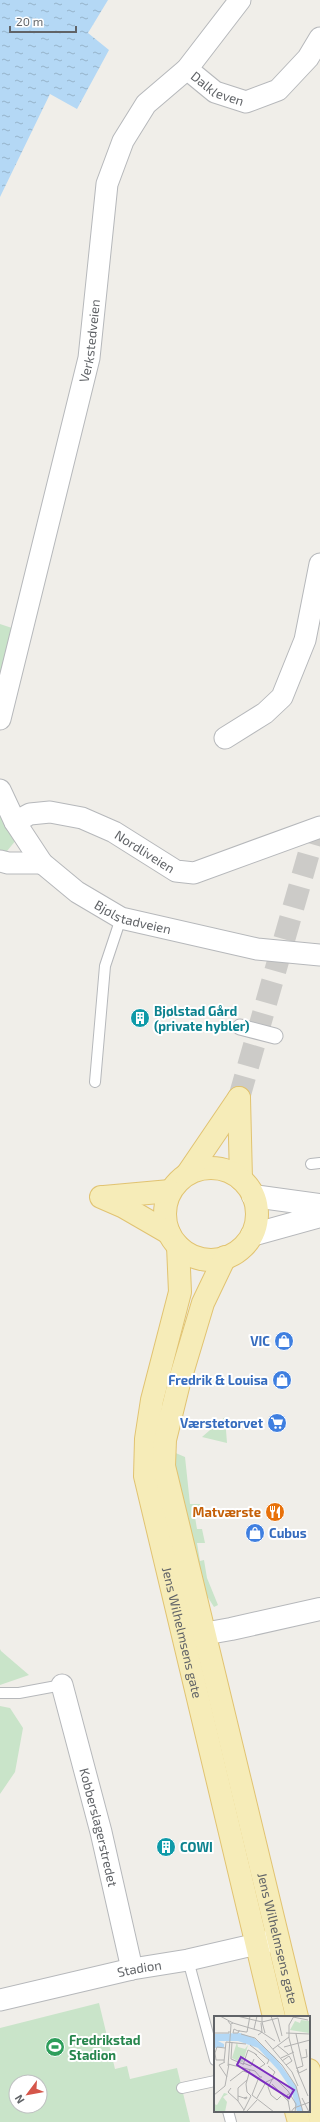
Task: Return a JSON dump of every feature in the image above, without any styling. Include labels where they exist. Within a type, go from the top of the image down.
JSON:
[{"type":"main road","name":"Jens Wilhelmsens gate","points":[[173,1240],[186,1252],[205,1259],[225,1257],[236,1252],[252,1235],[256,1223],[257,1209],[247,1187],[239,1098],[188,1173],[178,1181],[170,1191],[164,1212],[173,1240],[180,1292],[152,1400],[144,1462],[148,1490],[274,2016]]},
{"type":"main road","name":"Jens Wilhelmsens gate","points":[[188,1173],[202,1168],[216,1168],[229,1171],[247,1187]]},
{"type":"main road","points":[[170,1191],[101,1197],[124,1207],[173,1240]]},
{"type":"main road","name":"Jens Wilhelmsens gate","points":[[225,1257],[203,1303],[179,1383],[165,1440],[164,1466],[297,2016]]},
{"type":"main road","points":[[310,2074],[320,2116]]},
{"type":"main road","points":[[296,2112],[299,2122]]},
{"type":"street","name":"Verkstedveien","points":[[0,719],[89,358],[107,184],[123,141],[146,104],[187,69],[240,0]]},
{"type":"street","name":"Dalkleven","points":[[187,69],[215,92],[246,102],[278,90],[308,58],[320,38]]},
{"type":"street","points":[[226,738],[265,713],[282,697],[305,640],[320,564]]},
{"type":"street","name":"Bjølstadveien","points":[[0,790],[15,822],[42,863],[77,892],[122,918],[257,949],[320,955]]},
{"type":"street","name":"Nordliveien","points":[[15,822],[30,814],[50,812],[82,818],[114,832],[176,871],[194,873],[219,866],[320,827]]},
{"type":"street","points":[[0,861],[8,863],[42,863]]},
{"type":"street","points":[[240,1027],[275,1036]]},
{"type":"street","points":[[247,1187],[320,1205]]},
{"type":"street","points":[[252,1235],[320,1216]]},
{"type":"street","points":[[183,1637],[231,1630],[319,1613]]},
{"type":"street","name":"Kobberslagerstredet","points":[[62,1685],[101,1832],[132,1969]]},
{"type":"street","name":"Stadion","points":[[0,2000],[132,1969],[188,1960],[279,1939]]},
{"type":"lane","points":[[95,1082],[105,966],[122,918]]},
{"type":"lane","points":[[0,1693],[19,1693],[62,1685]]},
{"type":"lane","points":[[188,1960],[214,2056]]},
{"type":"lane","points":[[182,2088],[214,2081]]},
{"type":"lane","points":[[228,2112],[230,2122]]},
{"type":"green space","points":[[0,624],[15,629],[0,688]]},
{"type":"green space","points":[[0,808],[16,840],[3,856],[0,855]]},
{"type":"green space","points":[[225,1417],[227,1443],[202,1437]]},
{"type":"green space","points":[[171,1451],[185,1457],[190,1504],[200,1504],[202,1515],[195,1517],[197,1529],[202,1529],[205,1543],[197,1543],[200,1561],[204,1560],[207,1578],[218,1605],[214,1607],[204,1591]]},
{"type":"green space","points":[[0,1649],[1,1651],[29,1675],[0,1685]]},
{"type":"green space","points":[[0,1706],[10,1708],[23,1728],[15,1772],[0,1794]]},
{"type":"green space","name":"Fredrikstad Stadion","points":[[99,2003],[115,2069],[127,2066],[130,2079],[177,2068],[190,2122],[0,2122],[0,2028]]},
{"type":"water","points":[[0,0],[108,0],[88,33],[109,50],[77,109],[50,94],[0,197]]},
{"type":"tunnel","points":[[239,1098],[320,814]]},
{"type":"place","name":"Bjølstad Gård (private hybler)","points":[[140,1018]]},
{"type":"place","name":"VIC","points":[[284,1341]]},
{"type":"place","name":"Fredrik & Louisa","points":[[282,1380]]},
{"type":"place","name":"Værstetorvet","points":[[277,1423]]},
{"type":"place","name":"Matværste","points":[[275,1512]]},
{"type":"place","name":"Cubus","points":[[255,1533]]},
{"type":"place","name":"COWI","points":[[166,1847]]},
{"type":"place","name":"Fredrikstad Stadion","points":[[55,2047]]}]
